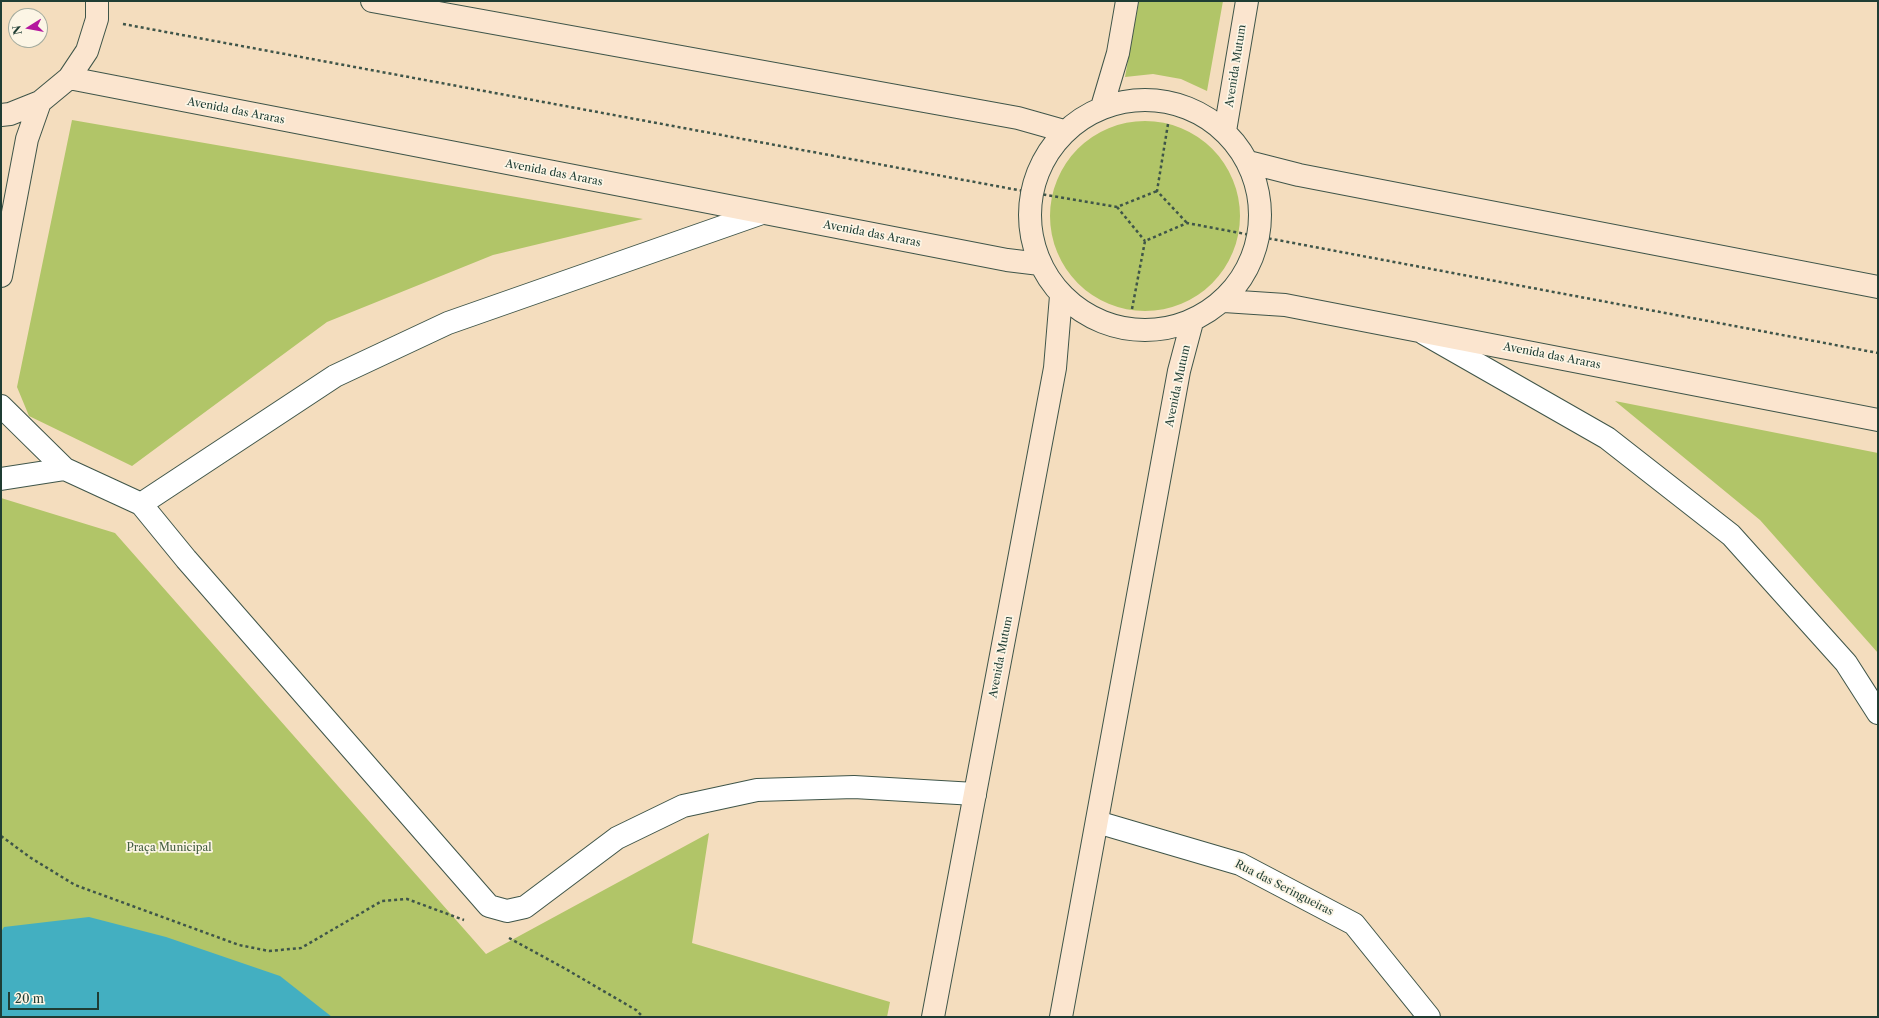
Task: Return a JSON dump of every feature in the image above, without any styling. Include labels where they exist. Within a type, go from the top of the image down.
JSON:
[{"type":"street","points":[[372,1],[1018,118],[1064,131]]},
{"type":"street","points":[[1102,107],[1118,53],[1127,1]]},
{"type":"street","name":"Avenida Mutum","points":[[1225,132],[1247,1]]},
{"type":"street","points":[[1,115],[10,114],[40,102],[69,78],[87,51],[97,10]]},
{"type":"street","name":"Avenida das Araras","points":[[69,78],[1007,260],[1040,264]]},
{"type":"street","points":[[1134,99],[1167,101],[1198,112],[1225,132],[1248,162],[1260,198],[1259,235],[1247,271],[1224,301],[1192,322],[1158,332],[1123,330],[1090,318],[1061,296],[1040,264],[1029,218],[1038,171],[1064,131],[1102,107],[1134,99]]},
{"type":"street","points":[[1,276],[27,139],[40,102]]},
{"type":"street","points":[[1248,162],[1299,175],[1878,287]]},
{"type":"street","points":[[141,504],[335,376],[434,329],[762,213]]},
{"type":"street","name":"Avenida Mutum","points":[[933,1017],[1055,368],[1061,296]]},
{"type":"street","name":"Avenida das Araras","points":[[1224,301],[1284,304],[1878,420]]},
{"type":"street","name":"Avenida Mutum","points":[[1061,1017],[1179,372],[1192,322]]},
{"type":"street","points":[[1419,330],[1607,438],[1731,535],[1846,662],[1878,713]]},
{"type":"street","points":[[1,406],[65,469],[141,504],[186,559],[489,906],[507,911],[525,907],[618,838],[684,806],[764,790],[854,787],[975,794]]},
{"type":"street","points":[[1,479],[65,469]]},
{"type":"street","name":"Rua das Seringueiras","points":[[1097,822],[1240,864],[1354,924],[1429,1017]]},
{"type":"path","points":[[97,10],[1034,193],[1117,207],[1157,191]]},
{"type":"path","points":[[1157,191],[1168,124]]},
{"type":"path","points":[[1157,191],[1187,223]]},
{"type":"path","points":[[1117,207],[1145,241]]},
{"type":"path","points":[[1145,241],[1187,223],[1259,235],[1878,353]]},
{"type":"path","points":[[1132,309],[1145,241]]},
{"type":"path","points":[[1,836],[31,858],[75,885],[239,946],[270,952],[301,948],[382,900],[407,899],[466,921]]},
{"type":"path","points":[[502,934],[636,1010],[643,1017]]},
{"type":"green space","points":[[1139,1],[1223,1],[1207,91],[1181,79],[1153,74],[1125,77]]},
{"type":"green space","points":[[72,120],[643,219],[493,255],[327,322],[132,466],[29,416],[17,387]]},
{"type":"green space","points":[[1145,121],[1163,123],[1181,128],[1198,137],[1212,149],[1224,163],[1233,180],[1238,198],[1240,216],[1238,234],[1233,252],[1224,269],[1212,283],[1198,295],[1181,304],[1163,309],[1145,311],[1127,309],[1109,304],[1092,295],[1078,283],[1066,269],[1057,252],[1052,234],[1050,216],[1052,198],[1057,180],[1066,163],[1078,149],[1092,137],[1109,128],[1127,123]]},
{"type":"green space","points":[[1615,401],[1878,453],[1878,653],[1760,520]]},
{"type":"green space","name":"Praça Municipal","points":[[1,498],[115,533],[486,954],[709,833],[692,943],[890,1002],[887,1017],[1,1017]]},
{"type":"water","points":[[89,917],[166,937],[280,976],[332,1017],[1,1017],[1,932],[4,927]]}]
